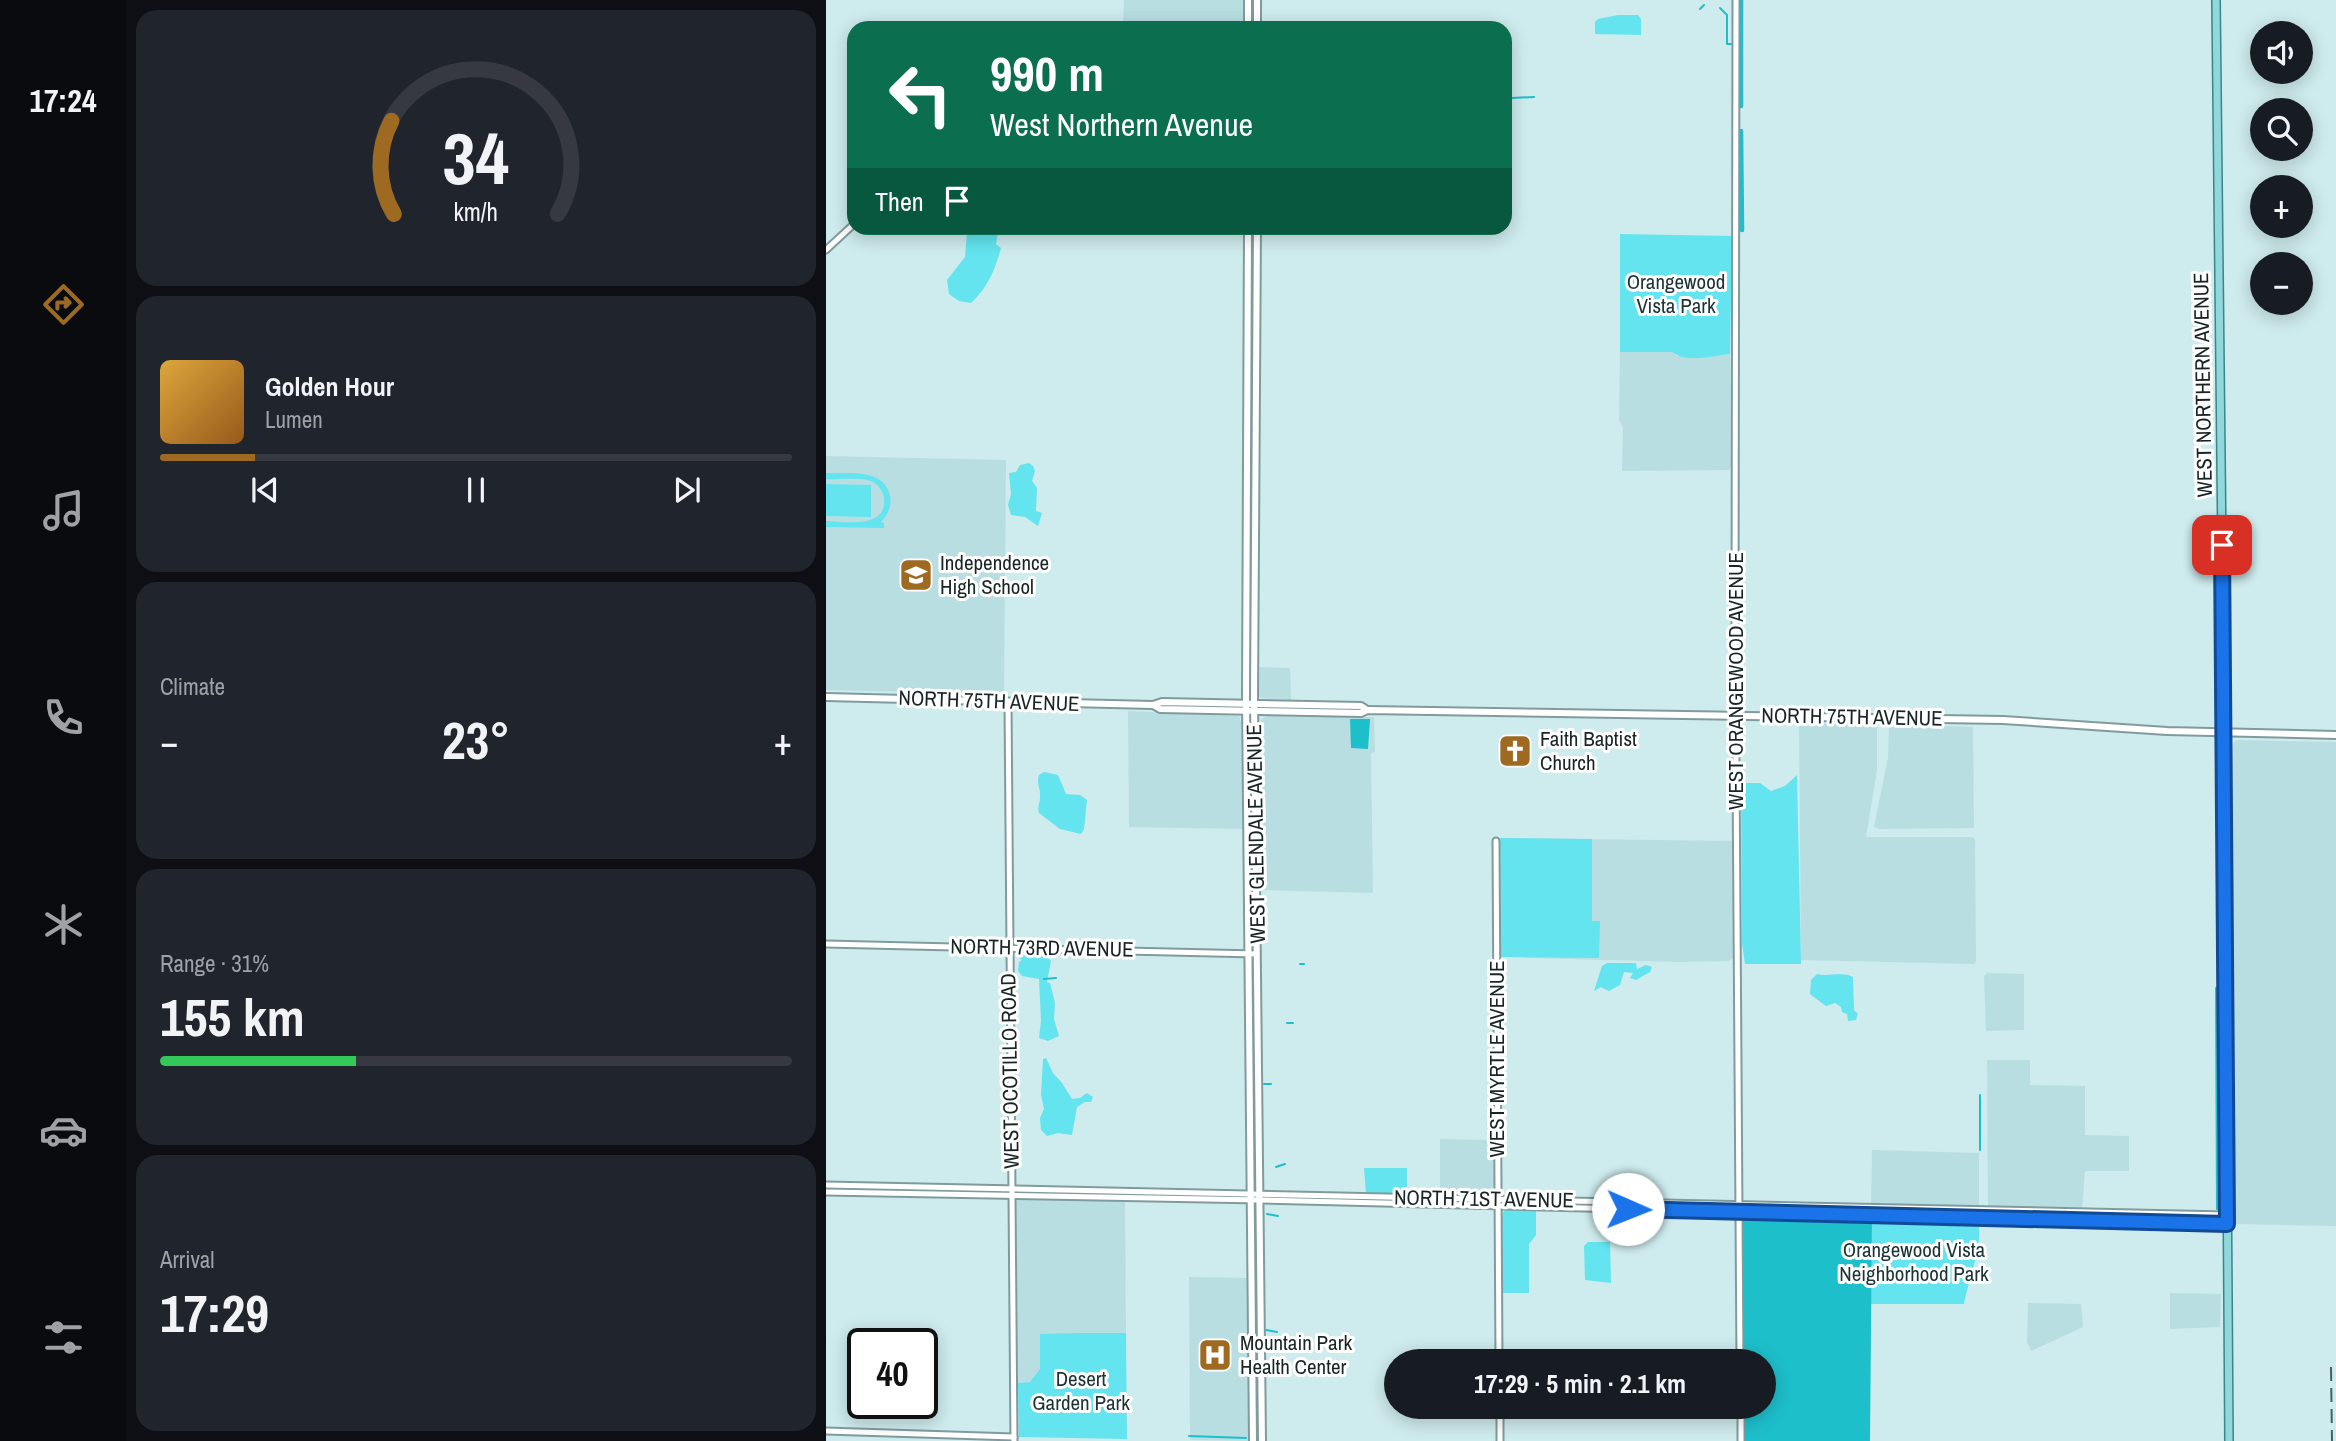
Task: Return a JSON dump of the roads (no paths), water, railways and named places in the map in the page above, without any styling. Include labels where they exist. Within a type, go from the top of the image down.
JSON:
[{"type":"main road","points":[[1248,0],[1248,21]]},
{"type":"main road","points":[[1257,0],[1257,21]]},
{"type":"main road","name":"WEST NORTHERN AVENUE","points":[[2216,0],[2229,1441]]},
{"type":"main road","name":"WEST GLENDALE AVENUE","points":[[1248,235],[1246,707],[1253,1441]]},
{"type":"main road","name":"WEST GLENDALE AVENUE","points":[[1256,235],[1254,707],[1262,1441]]},
{"type":"main road","name":"NORTH 75TH AVENUE","points":[[826,697],[1153,705],[1162,702],[1361,713],[1367,710],[2014,720],[2224,733],[2336,735]]},
{"type":"main road","points":[[1253,1386],[1262,1386]]},
{"type":"street","name":"WEST ORANGEWOOD AVENUE","points":[[1736,0],[1740,1349]]},
{"type":"street","points":[[826,250],[847,230]]},
{"type":"street","name":"WEST OCOTILLO ROAD","points":[[1008,702],[1014,1439]]},
{"type":"street","name":"WEST MYRTLE AVENUE","points":[[1496,841],[1499,1349]]},
{"type":"street","name":"NORTH 73RD AVENUE","points":[[826,944],[1257,954]]},
{"type":"street","name":"NORTH 71ST AVENUE","points":[[826,1185],[1012,1192],[2227,1219]]},
{"type":"street","name":"NORTH 71ST AVENUE","points":[[826,1192],[1012,1192]]},
{"type":"street","points":[[1500,1419],[1500,1441]]},
{"type":"street","points":[[1741,1419],[1741,1441]]},
{"type":"street","points":[[826,1431],[1014,1439]]},
{"type":"waterway","points":[[1741,0],[1741,106]]},
{"type":"waterway","points":[[1700,9],[1704,5]]},
{"type":"waterway","points":[[1720,8],[1727,15],[1727,44],[1732,44]]},
{"type":"waterway","points":[[1512,98],[1534,97]]},
{"type":"waterway","points":[[1741,131],[1742,230]]},
{"type":"waterway","points":[[1044,979],[1056,978]]},
{"type":"waterway","points":[[2216,988],[2217,1209]]},
{"type":"waterway","points":[[1287,1023],[1293,1023]]},
{"type":"waterway","points":[[1264,1084],[1271,1084]]},
{"type":"waterway","points":[[1980,1095],[1980,1150]]},
{"type":"waterway","points":[[1276,1167],[1285,1164]]},
{"type":"waterway","points":[[1267,1214],[1278,1216]]},
{"type":"waterway","points":[[1266,1330],[1277,1332]]},
{"type":"waterway","points":[[1189,1436],[1246,1438]]},
{"type":"railway","points":[[2331,1367],[2332,1441]]},
{"type":"place","name":"Independence High School","points":[[916,575]]},
{"type":"place","name":"Faith Baptist Church","points":[[1515,751]]},
{"type":"place","name":"Mountain Park Health Center","points":[[1215,1355]]},
{"type":"park label","name":"Orangewood Vista Park","points":[[1676,294]]},
{"type":"park label","name":"Orangewood Vista Neighborhood Park","points":[[1914,1262]]},
{"type":"park label","name":"Desert Garden Park","points":[[1081,1391]]}]
